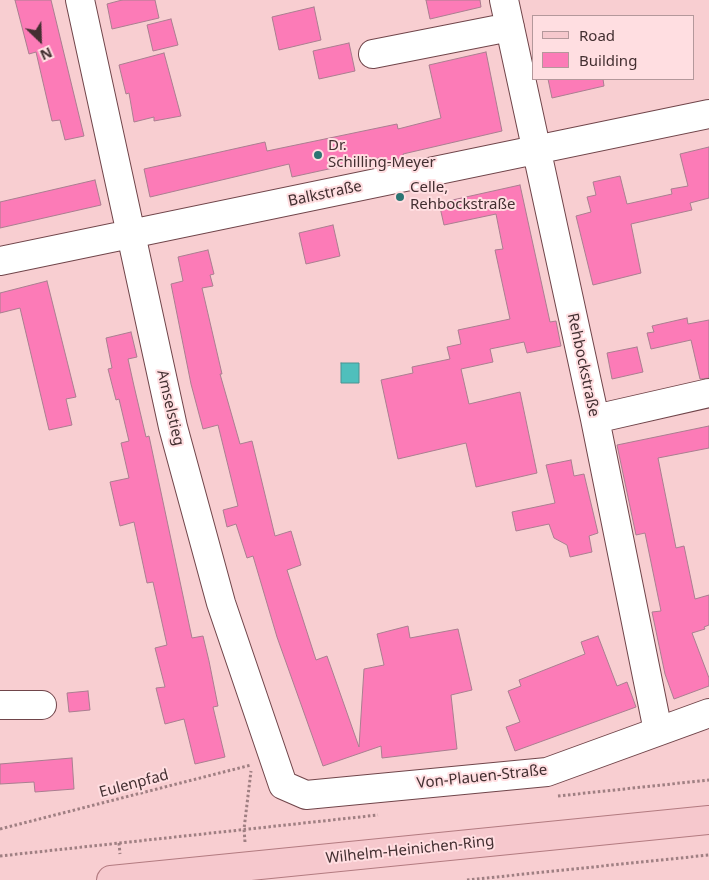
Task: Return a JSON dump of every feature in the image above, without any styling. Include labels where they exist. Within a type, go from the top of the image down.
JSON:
[{"type":"main road","name":"Wilhelm-Heinichen-Ring","points":[[111,880],[187,876],[709,820]]},
{"type":"street","name":"Amselstieg","points":[[80,0],[173,427],[263,762],[283,785],[306,795]]},
{"type":"street","name":"Rehbockstraße","points":[[504,0],[595,419],[658,730]]},
{"type":"street","points":[[373,54],[510,27]]},
{"type":"street","name":"Balkstraße","points":[[0,261],[709,114]]},
{"type":"street","points":[[595,419],[709,393]]},
{"type":"street","points":[[0,705],[42,705]]},
{"type":"street","name":"Von-Plauen-Straße","points":[[306,795],[547,772],[709,713]]},
{"type":"path","name":"Eulenpfad","points":[[0,829],[263,762]]},
{"type":"path","points":[[244,829],[263,762]]},
{"type":"path","points":[[553,796],[709,780]]},
{"type":"path","points":[[0,856],[388,814]]},
{"type":"path","points":[[467,880],[709,855]]},
{"type":"water","points":[[341,363],[359,363],[359,383],[341,383]]},
{"type":"building","points":[[15,0],[51,0],[84,136],[65,140],[60,120],[52,121],[36,52],[29,54]]},
{"type":"building","points":[[122,0],[155,0],[159,18],[112,29],[107,4]]},
{"type":"building","points":[[426,0],[480,0],[481,7],[430,19]]},
{"type":"building","points":[[314,7],[321,40],[279,50],[272,17]]},
{"type":"building","points":[[171,19],[178,45],[153,51],[147,25]]},
{"type":"building","points":[[349,43],[355,71],[319,79],[313,51]]},
{"type":"building","points":[[486,52],[502,131],[403,154],[404,158],[381,164],[379,158],[292,177],[289,164],[150,197],[144,169],[265,142],[267,151],[397,124],[398,129],[441,118],[429,65]]},
{"type":"building","points":[[164,53],[181,116],[154,121],[154,117],[134,122],[129,93],[126,94],[119,65]]},
{"type":"building","points":[[548,80],[603,80],[604,86],[552,98]]},
{"type":"building","points":[[709,147],[709,198],[690,203],[692,210],[631,224],[641,273],[593,285],[576,216],[591,212],[587,197],[596,195],[593,182],[620,176],[627,204],[672,194],[671,189],[688,186],[680,154]]},
{"type":"building","points":[[95,180],[101,205],[0,228],[0,202]]},
{"type":"building","points":[[520,185],[550,322],[556,321],[561,346],[527,353],[524,342],[490,349],[493,362],[461,369],[469,404],[520,392],[537,473],[476,487],[466,443],[398,459],[381,380],[413,373],[412,367],[450,359],[447,347],[461,344],[458,330],[510,319],[495,250],[503,249],[496,214],[444,225],[439,203]]},
{"type":"building","points":[[333,225],[340,256],[306,264],[299,233]]},
{"type":"building","points":[[208,250],[214,274],[210,275],[213,286],[202,288],[222,374],[220,374],[240,444],[252,441],[275,536],[291,531],[301,565],[287,570],[316,660],[327,656],[359,747],[364,669],[384,665],[377,634],[408,626],[410,638],[458,629],[472,690],[451,695],[457,749],[382,758],[381,746],[323,766],[277,637],[253,556],[247,558],[236,524],[227,527],[223,510],[238,506],[218,425],[203,429],[191,384],[171,284],[183,281],[178,257]]},
{"type":"building","points":[[47,281],[76,397],[66,399],[72,425],[49,430],[20,308],[0,313],[0,293]]},
{"type":"building","points":[[687,318],[688,324],[709,320],[709,378],[700,379],[691,340],[651,349],[647,333],[654,332],[652,326]]},
{"type":"building","points":[[131,332],[137,357],[128,359],[146,437],[149,436],[192,638],[203,636],[218,706],[213,707],[225,757],[195,764],[184,719],[165,724],[156,688],[165,687],[155,648],[167,645],[153,582],[147,583],[134,522],[120,526],[110,482],[129,478],[121,443],[129,441],[119,399],[116,400],[108,369],[112,368],[106,338]]},
{"type":"building","points":[[637,347],[643,372],[612,379],[607,353]]},
{"type":"building","points":[[709,426],[709,448],[658,458],[676,548],[684,546],[695,599],[709,595],[709,625],[704,627],[705,629],[692,633],[709,678],[709,686],[674,699],[665,674],[652,612],[661,611],[645,533],[636,535],[617,445]]},
{"type":"building","points":[[571,460],[574,476],[584,474],[598,533],[589,536],[592,552],[570,557],[567,545],[554,538],[549,524],[516,531],[512,512],[555,503],[546,465]]},
{"type":"building","points":[[598,636],[617,686],[627,682],[636,707],[515,751],[506,727],[520,722],[508,691],[521,686],[519,680],[585,654],[581,642]]},
{"type":"building","points":[[88,691],[90,710],[69,712],[67,693]]},
{"type":"building","points":[[72,758],[74,789],[35,792],[34,782],[0,784],[0,764]]},
{"type":"place","name":"Dr. Schilling-Meyer","points":[[318,155]]},
{"type":"place","name":"Celle, Rehbockstraße","points":[[400,197]]}]
